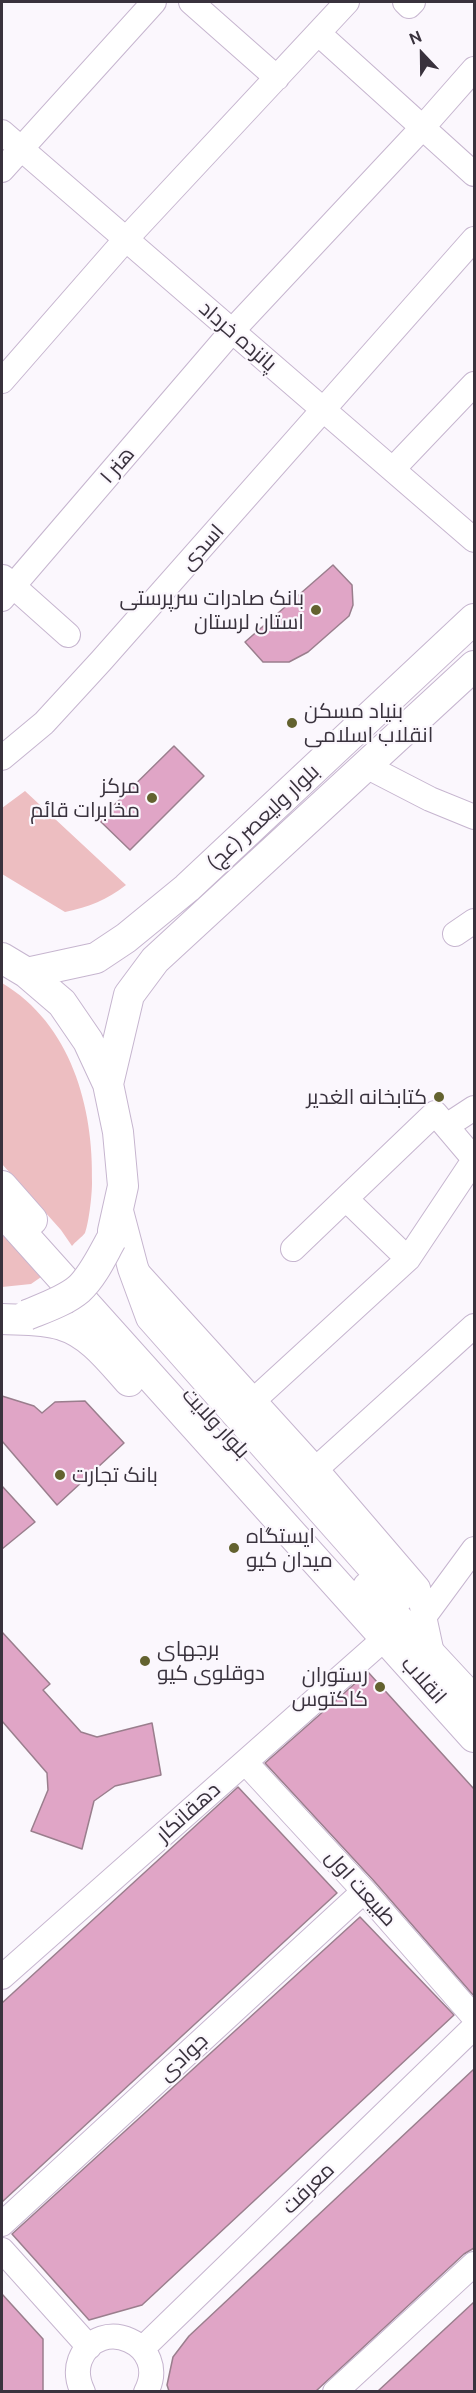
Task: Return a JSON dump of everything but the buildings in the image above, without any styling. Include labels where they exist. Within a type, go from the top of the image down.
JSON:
[{"type":"main road","name":"بلوار ولیعصر (عج)","points":[[27,973],[96,958],[126,938],[187,888],[474,619]]},
{"type":"main road","name":"بلوار ولیعصر (عج)","points":[[108,1084],[129,995],[155,960],[474,666]]},
{"type":"main road","points":[[2,958],[27,973],[62,1003],[93,1052],[108,1084],[114,1107],[123,1186],[111,1240],[97,1265],[79,1289],[54,1304],[10,1317]]},
{"type":"main road","points":[[96,958],[103,974],[129,995]]},
{"type":"main road","name":"بلوار ولایت","points":[[2,1186],[433,1658]]},
{"type":"main road","name":"بلوار ولایت","points":[[2,1211],[386,1648]]},
{"type":"main road","points":[[118,1211],[133,1268],[151,1317],[399,1597],[433,1658]]},
{"type":"main road","points":[[10,1317],[63,1325],[76,1330],[96,1346],[368,1645],[386,1648]]},
{"type":"main road","name":"انقلاب","points":[[386,1648],[474,1737]]},
{"type":"main road","name":"انقلاب","points":[[433,1658],[474,1701]]},
{"type":"street","points":[[2,170],[154,2]]},
{"type":"street","points":[[191,2],[277,78]]},
{"type":"street","points":[[2,381],[126,239],[347,2]]},
{"type":"street","points":[[318,33],[474,174]]},
{"type":"street","name":"هنر ۱","points":[[6,587],[232,331],[423,127],[474,69]]},
{"type":"street","name":"پانزده خرداد","points":[[2,132],[474,540]]},
{"type":"street","name":"اسدی","points":[[2,758],[44,723],[474,239]]},
{"type":"street","points":[[393,469],[474,384]]},
{"type":"street","points":[[6,587],[68,635]]},
{"type":"street","points":[[366,766],[430,799],[474,817]]},
{"type":"street","points":[[448,1125],[474,1108]]},
{"type":"street","points":[[253,1401],[408,1258],[474,1159],[448,1125],[435,1113],[293,1249]]},
{"type":"street","points":[[346,1199],[408,1258]]},
{"type":"street","points":[[133,1268],[316,1469],[418,1588],[433,1658]]},
{"type":"street","points":[[316,1469],[474,1326]]},
{"type":"street","points":[[424,1617],[474,1549]]},
{"type":"street","name":"دهقانکار","points":[[2,1977],[245,1761],[386,1648]]},
{"type":"street","name":"طبیعت اول","points":[[245,1761],[364,1891],[474,2017]]},
{"type":"street","name":"جوادی","points":[[2,2224],[364,1891]]},
{"type":"street","name":"معرفت","points":[[142,2349],[474,2027]]},
{"type":"street","points":[[2,2250],[89,2347]]},
{"type":"street","points":[[335,2391],[474,2264]]},
{"type":"street","points":[[83,2391],[78,2375],[79,2365],[89,2347],[99,2340],[122,2337],[134,2341],[148,2358],[151,2368],[146,2391]]},
{"type":"shaded area","points":[[25,791],[126,885],[97,902],[65,912],[2,874],[2,808]]},
{"type":"shaded area","points":[[2,983],[26,1000],[45,1021],[61,1044],[74,1070],[83,1097],[92,1154],[92,1183],[85,1233],[72,1246],[61,1230],[2,1164]]},
{"type":"shaded area","points":[[2,1228],[44,1275],[31,1284],[2,1287]]},
{"type":"place","name":"بانک صادرات سرپرستی استان لرستان","points":[[316,610]]},
{"type":"place","name":"بنیاد مسکن انقلاب اسلامی","points":[[292,723]]},
{"type":"place","name":"مرکز مخابرات قائم","points":[[152,798]]},
{"type":"place","name":"کتابخانه الغدیر","points":[[439,1097]]},
{"type":"place","name":"بانک تجارت","points":[[60,1475]]},
{"type":"place","name":"ایستگاه میدان کیو","points":[[234,1548]]},
{"type":"place","name":"برجهای دوقلوی کیو","points":[[145,1661]]},
{"type":"place","name":"رستوران کاکتوس","points":[[380,1687]]}]
